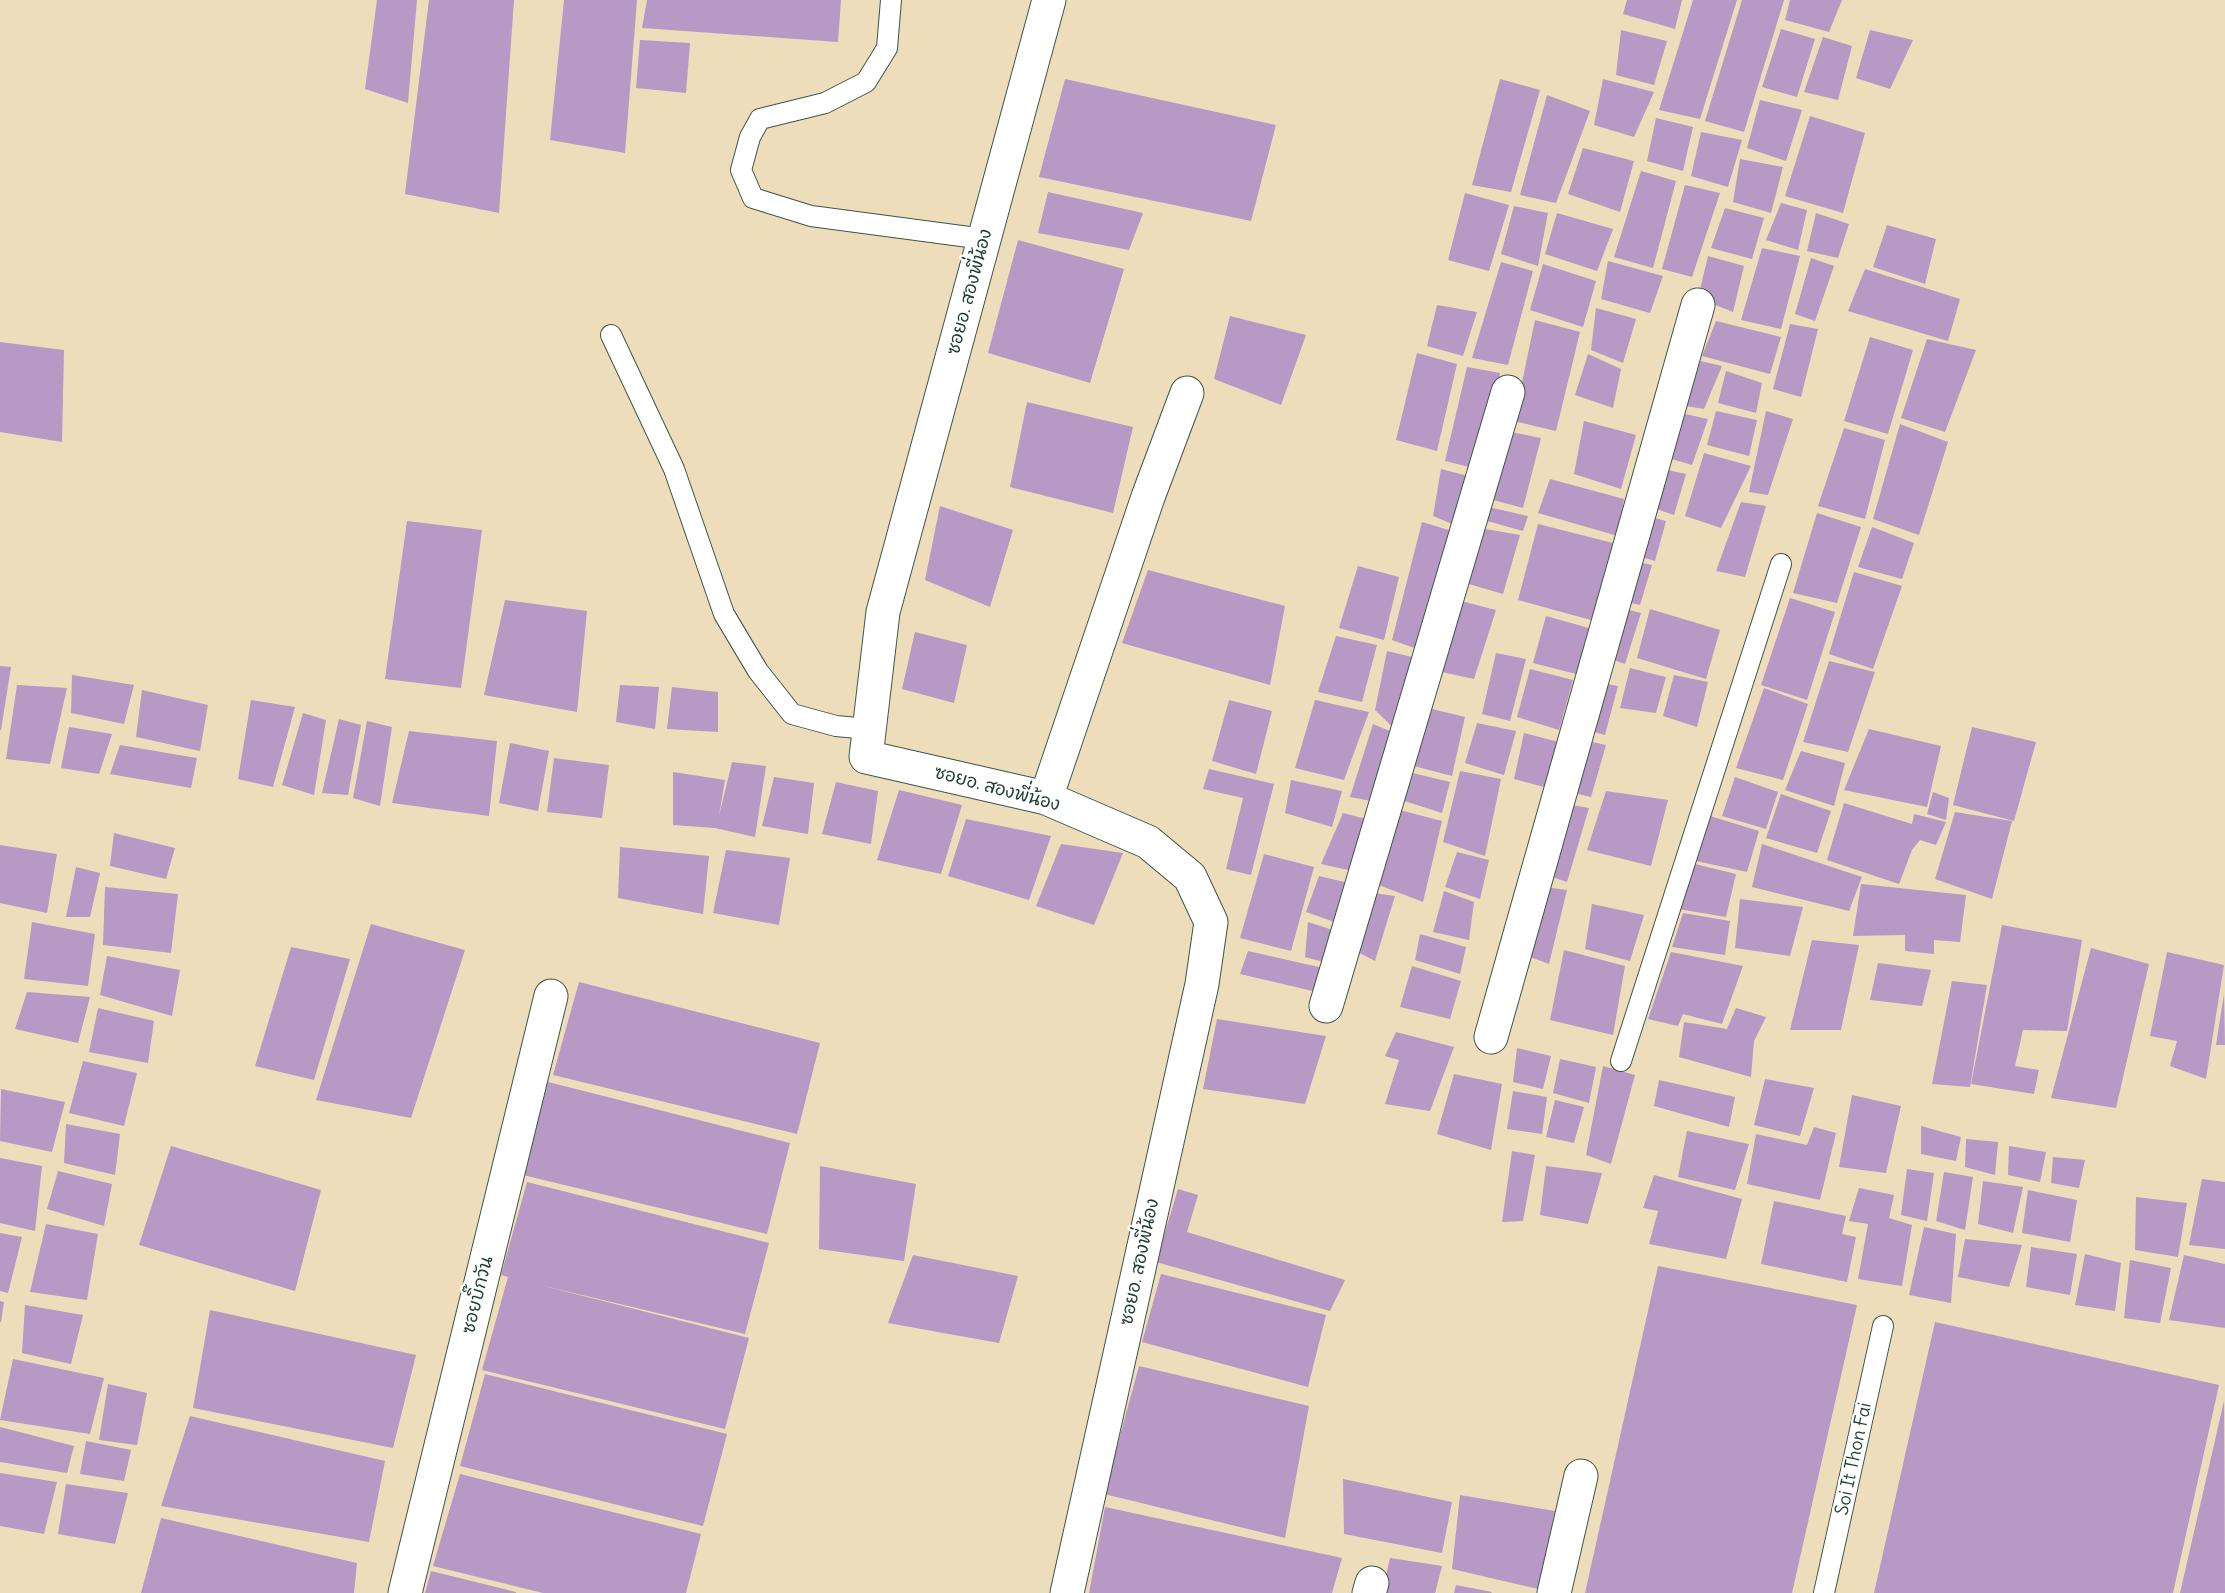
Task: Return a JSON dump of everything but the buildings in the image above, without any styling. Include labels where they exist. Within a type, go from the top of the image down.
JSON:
[{"type":"street","name":"ซอยอ. สองพี่น้อง","points":[[1049,0],[883,612],[866,757],[1046,798],[1148,842],[1190,876],[1211,922],[1202,984],[1067,1593]]},
{"type":"street","points":[[1491,1037],[1698,305]]},
{"type":"street","points":[[1326,1006],[1508,392]]},
{"type":"street","points":[[1046,798],[1148,497],[1187,393]]},
{"type":"street","name":"ซอยบิ๊กวัน","points":[[405,1593],[551,996]]},
{"type":"street","points":[[1554,1593],[1581,1476]]},
{"type":"lane","points":[[891,0],[887,48],[866,82],[825,103],[760,119],[750,137],[741,170],[753,198],[811,216],[984,239]]},
{"type":"lane","points":[[611,334],[674,469],[724,614],[758,671],[792,714],[836,726],[869,729]]},
{"type":"lane","points":[[1621,1061],[1780,564]]},
{"type":"lane","name":"Soi It Thon Fai","points":[[1824,1593],[1883,1326]]}]
